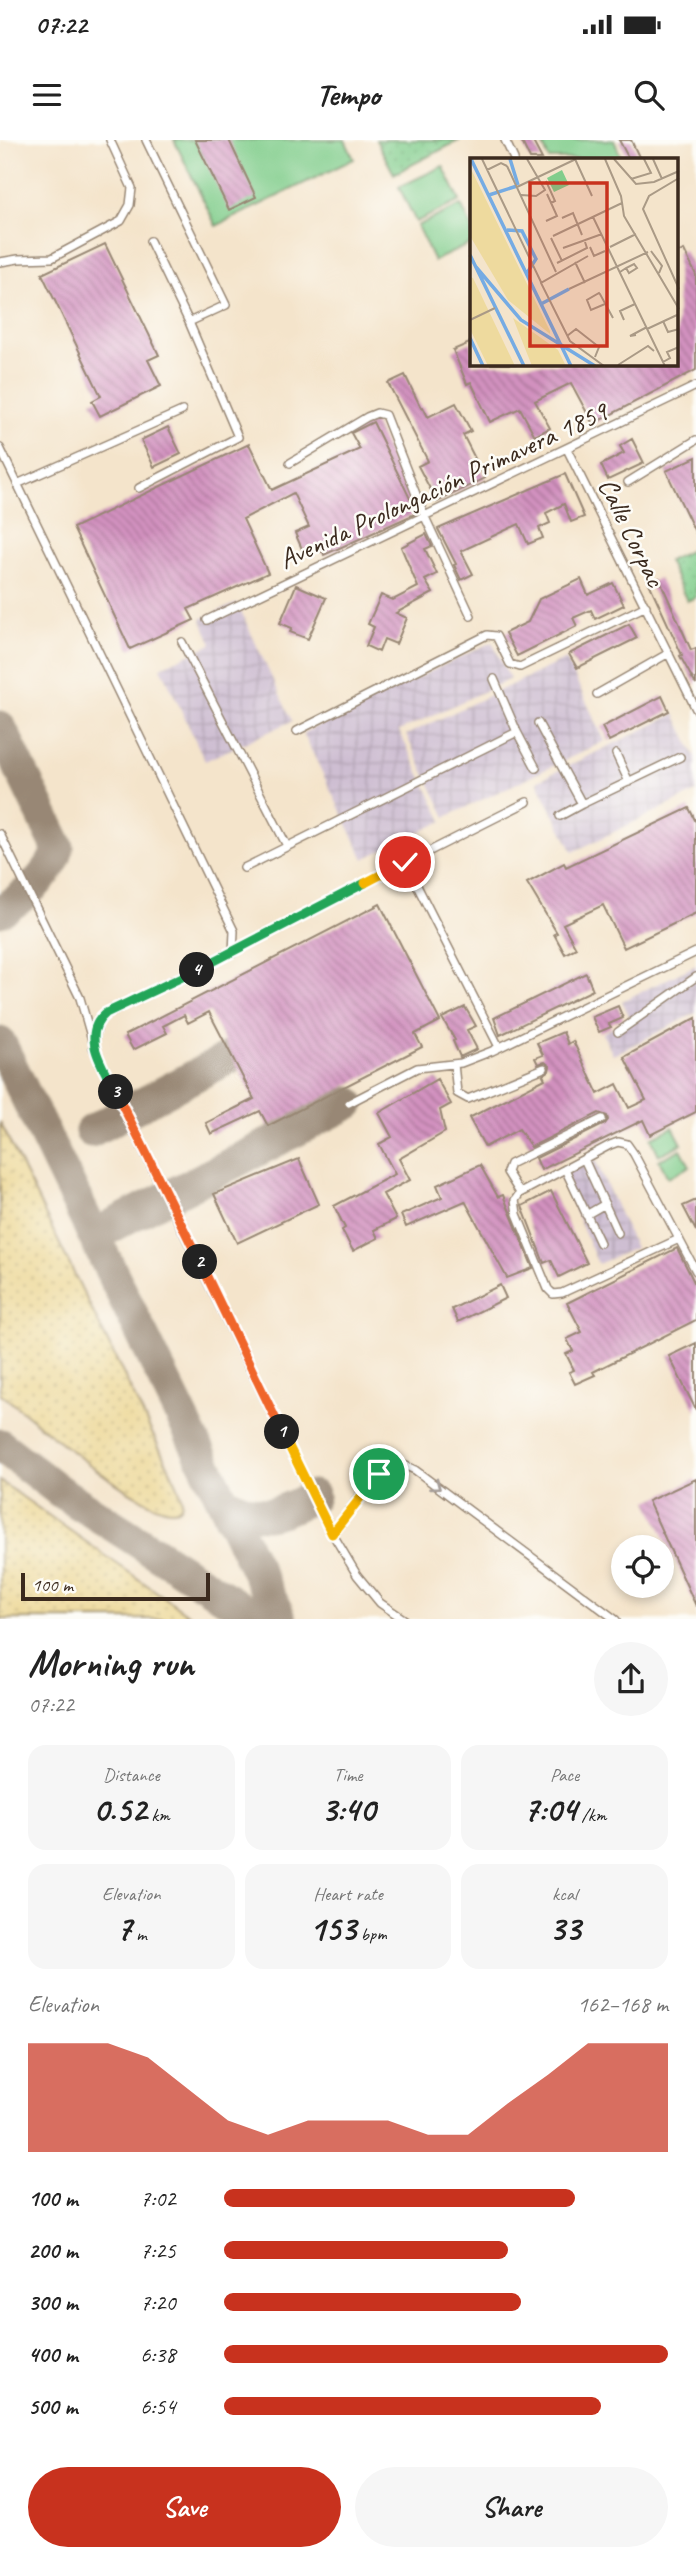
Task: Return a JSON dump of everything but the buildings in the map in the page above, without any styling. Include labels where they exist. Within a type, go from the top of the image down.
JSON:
[{"type":"lane","points":[[0,262],[52,258],[121,221],[130,205],[132,188],[110,140]]},
{"type":"lane","points":[[146,140],[226,305],[189,322]]},
{"type":"lane","points":[[505,140],[514,158]]},
{"type":"lane","points":[[139,488],[238,437],[189,322],[150,241]]},
{"type":"lane","name":"Avenida Prolongación Primavera 1859","points":[[207,620],[696,386]]},
{"type":"lane","points":[[17,484],[182,411]]},
{"type":"lane","points":[[289,463],[367,417],[377,413],[385,415],[425,517],[471,616]]},
{"type":"lane","points":[[628,482],[696,440]]},
{"type":"lane","points":[[0,448],[234,931],[233,953]]},
{"type":"lane","name":"Calle Corpac","points":[[567,450],[696,709]]},
{"type":"lane","points":[[297,731],[487,635],[496,636],[510,664],[520,667],[646,606]]},
{"type":"lane","points":[[182,642],[287,846]]},
{"type":"lane","points":[[597,694],[669,653]]},
{"type":"lane","points":[[494,679],[517,732],[537,768]]},
{"type":"lane","points":[[538,723],[582,804]]},
{"type":"lane","points":[[244,868],[517,732]]},
{"type":"lane","points":[[616,754],[629,782]]},
{"type":"lane","points":[[560,816],[680,757]]},
{"type":"lane","points":[[93,1047],[95,1030],[106,1013],[233,953],[405,862],[527,803]]},
{"type":"lane","points":[[0,834],[80,998],[93,1047],[332,1534],[357,1575],[380,1603],[405,1619]]},
{"type":"lane","points":[[405,862],[496,1049]]},
{"type":"lane","points":[[349,1103],[417,1068],[467,1062],[696,952]]},
{"type":"lane","points":[[618,1032],[696,977]]},
{"type":"lane","points":[[454,1064],[457,1093],[468,1099],[544,1068]]},
{"type":"lane","points":[[520,1193],[507,1172],[510,1164],[602,1119]]},
{"type":"lane","points":[[679,1238],[562,1293],[553,1294],[548,1289],[517,1214],[516,1200],[520,1193],[584,1159],[618,1142],[626,1144],[679,1238],[686,1257],[696,1271]]},
{"type":"lane","points":[[584,1159],[618,1233]]},
{"type":"lane","points":[[565,1169],[600,1243]]},
{"type":"lane","points":[[586,1215],[605,1205]]},
{"type":"lane","points":[[332,1534],[379,1474],[391,1465],[402,1464],[415,1470],[615,1619]]},
{"type":"shaded area","points":[[237,603],[292,721],[205,761],[161,667],[212,644],[201,619]]},
{"type":"shaded area","points":[[492,642],[510,679],[399,731],[443,821],[364,859],[303,733]]},
{"type":"shaded area","points":[[566,659],[605,741],[446,817],[406,735]]},
{"type":"shaded area","points":[[675,714],[696,757],[696,792],[573,852],[537,781]]},
{"type":"shaded area","points":[[696,965],[696,1013],[613,1055],[602,1033],[631,1019],[622,1001]]},
{"type":"shaded area","points":[[595,1159],[635,1248],[598,1264],[559,1175]]},
{"type":"green space","points":[[174,140],[345,140],[354,159],[216,226]]},
{"type":"green space","points":[[376,140],[460,140],[394,174]]},
{"type":"green space","points":[[614,140],[622,158],[549,158],[541,141]]},
{"type":"green space","points":[[443,166],[460,201],[416,222],[399,187]]},
{"type":"green space","points":[[461,205],[470,224],[470,244],[434,261],[417,226]]},
{"type":"green space","points":[[696,548],[696,597],[687,601],[668,561]]},
{"type":"green space","points":[[673,1127],[682,1144],[659,1155],[651,1138]]},
{"type":"green space","points":[[681,1149],[690,1166],[668,1178],[659,1160]]},
{"type":"sand","points":[[0,1122],[177,1484],[182,1497],[181,1505],[170,1510],[149,1503],[123,1488],[92,1467],[0,1393]]},
{"type":"sand","points":[[0,1481],[195,1619],[0,1619]]},
{"type":"taxiway","points":[[0,727],[58,847],[50,866],[35,884],[0,911]]},
{"type":"taxiway","points":[[0,1043],[281,1619]]},
{"type":"taxiway","points":[[91,1131],[232,1056]]},
{"type":"taxiway","points":[[97,1239],[115,1224],[349,1103]]},
{"type":"taxiway","points":[[0,1445],[58,1490],[258,1619]]},
{"type":"taxiway","points":[[223,1500],[248,1511],[269,1514],[313,1496]]},
{"type":"route","points":[[379,1474],[332,1534],[93,1047],[95,1030],[106,1013],[233,953],[405,862]]}]
